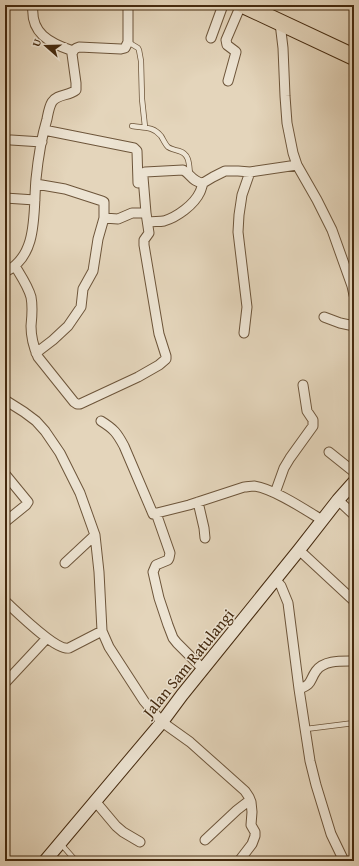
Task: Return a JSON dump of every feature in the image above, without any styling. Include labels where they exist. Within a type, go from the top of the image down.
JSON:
[{"type":"highway","points":[[242,5],[354,57]]},
{"type":"highway","points":[[264,5],[354,46]]},
{"type":"street","points":[[32,5],[34,25],[38,30],[46,38],[73,51]]},
{"type":"street","points":[[5,272],[15,266],[22,258],[31,238],[42,142],[50,106],[53,100],[57,97],[70,94],[76,90],[72,54],[73,51],[79,47],[124,49],[129,42],[128,5]]},
{"type":"street","points":[[211,38],[223,5]]},
{"type":"street","points":[[228,81],[236,52],[227,46],[226,40],[242,5]]},
{"type":"street","points":[[280,23],[283,48],[287,123],[293,153],[297,165],[332,230],[351,274],[354,295]]},
{"type":"street","points":[[15,266],[31,296],[31,328],[36,352],[41,362],[74,402],[78,404],[138,377],[165,360],[166,357],[159,334],[143,241],[149,233],[137,152],[134,148],[44,130]]},
{"type":"street","points":[[12,140],[42,142]]},
{"type":"street","points":[[141,174],[146,172],[181,170],[185,171],[197,182],[203,183],[225,171],[250,172],[297,165]]},
{"type":"street","points":[[244,333],[247,307],[238,232],[242,194],[250,172]]},
{"type":"street","points":[[139,192],[141,174]]},
{"type":"street","points":[[104,218],[118,219],[132,213],[162,221],[171,218],[179,214],[193,202],[200,192],[203,183]]},
{"type":"street","points":[[36,184],[65,189],[102,201],[104,205],[104,218],[92,271],[83,289],[81,307],[68,326],[53,340],[36,352]]},
{"type":"street","points":[[5,198],[35,200]]},
{"type":"street","points":[[324,317],[354,326]]},
{"type":"street","points":[[275,493],[284,468],[313,426],[313,420],[307,411],[303,385]]},
{"type":"street","points":[[5,400],[36,421],[45,431],[60,453],[80,493],[95,535],[99,572],[102,631],[109,647],[144,701],[162,722],[190,742],[245,791],[249,797],[252,808],[251,825],[255,832],[255,836],[252,844],[239,861]]},
{"type":"street","points":[[101,421],[111,428],[124,446],[153,514],[244,487],[253,486],[264,488],[275,493],[322,520]]},
{"type":"street","points":[[329,452],[354,472]]},
{"type":"street","points":[[5,474],[28,502],[5,522]]},
{"type":"street","name":"Jalan Sam Ratulangi","points":[[45,861],[162,722],[338,500],[354,482]]},
{"type":"street","points":[[338,500],[354,515]]},
{"type":"street","points":[[194,503],[205,538]]},
{"type":"street","points":[[156,513],[170,553],[170,558],[156,565],[153,572],[161,605],[168,625],[177,643],[203,669]]},
{"type":"street","points":[[65,563],[95,535]]},
{"type":"street","points":[[299,550],[354,601]]},
{"type":"street","points":[[275,579],[281,586],[288,603],[310,761],[331,834],[344,861]]},
{"type":"street","points":[[5,601],[47,638],[62,647],[67,648],[102,631]]},
{"type":"street","points":[[5,683],[47,638]]},
{"type":"street","points":[[299,689],[308,685],[315,673],[322,666],[335,662],[354,661]]},
{"type":"street","points":[[95,800],[116,826],[140,842]]},
{"type":"street","points":[[205,840],[250,800]]},
{"type":"lane","points":[[129,42],[138,48],[140,57],[144,127]]},
{"type":"lane","points":[[134,126],[144,127],[156,131],[169,148],[186,154],[188,158],[190,176]]},
{"type":"lane","points":[[306,729],[354,723]]},
{"type":"lane","points":[[60,843],[76,861]]}]
